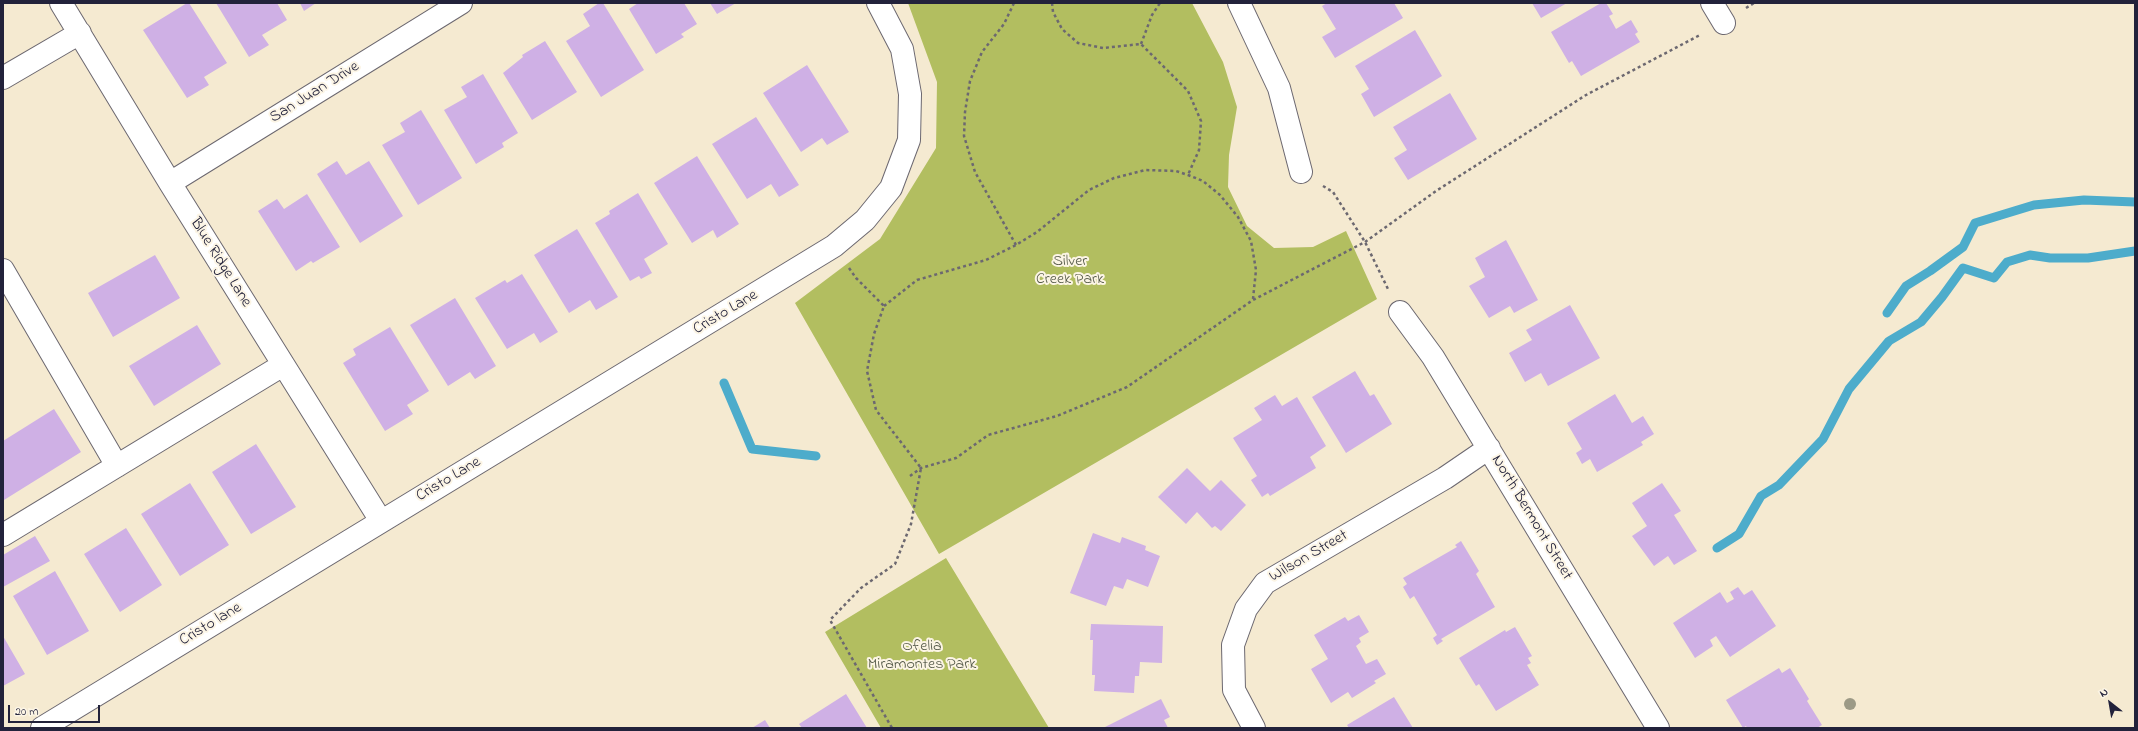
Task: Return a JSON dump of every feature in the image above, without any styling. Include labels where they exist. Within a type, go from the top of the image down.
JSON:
[{"type":"street","name":"San Juan Drive","points":[[170,183],[460,3]]},
{"type":"street","name":"Cristo Lane","points":[[381,521],[834,246],[865,220],[891,188],[909,140],[910,94],[902,49],[878,3]]},
{"type":"street","points":[[1240,3],[1279,88],[1301,172]]},
{"type":"street","points":[[1712,3],[1724,24]]},
{"type":"street","name":"Blue Ridge Lane","points":[[68,5],[80,33],[170,183],[381,521]]},
{"type":"street","points":[[3,78],[80,33]]},
{"type":"street","points":[[3,270],[117,466]]},
{"type":"street","name":"North Bermont Street","points":[[1400,312],[1433,357],[1658,728]]},
{"type":"street","points":[[3,535],[283,365]]},
{"type":"street","name":"Wilson Street","points":[[1254,728],[1234,690],[1233,645],[1246,608],[1265,583],[1445,478],[1489,448]]},
{"type":"street","name":"Cristo lane","points":[[42,728],[381,521]]},
{"type":"path","points":[[1014,3],[1004,24],[982,52],[970,80],[965,112],[964,136],[975,172],[1016,245]]},
{"type":"path","points":[[1052,3],[1053,12],[1062,29],[1078,43],[1103,48],[1141,44]]},
{"type":"path","points":[[1141,44],[1152,15],[1160,3]]},
{"type":"path","points":[[910,476],[921,468],[956,458],[988,435],[1057,416],[1127,386],[1253,300],[1365,242],[1436,191],[1586,96],[1724,24],[1754,3]]},
{"type":"path","points":[[1141,44],[1188,91],[1201,121],[1199,150],[1188,175]]},
{"type":"path","points":[[892,728],[830,620],[861,588],[895,564],[911,524],[921,468],[909,450],[891,432],[876,410],[867,371],[874,334],[884,306],[917,280],[986,260],[1016,245],[1037,232],[1089,190],[1114,178],[1145,170],[1176,171],[1203,181],[1220,196],[1238,217],[1251,241],[1256,270],[1253,300]]},
{"type":"path","points":[[1301,172],[1333,192],[1365,242],[1400,312]]},
{"type":"path","points":[[834,246],[856,278],[884,306]]},
{"type":"green space","name":"Silver Creek Park","points":[[908,3],[1192,3],[1223,62],[1237,107],[1229,155],[1228,187],[1247,226],[1274,248],[1313,247],[1346,231],[1377,299],[939,554],[795,303],[880,239],[936,148],[937,82]]},
{"type":"green space","name":"Ofelia Miramontes Park","points":[[946,558],[1049,728],[881,728],[825,632]]},
{"type":"building","points":[[189,3],[227,63],[204,77],[209,85],[187,98],[143,30]]},
{"type":"building","points":[[216,3],[277,3],[287,20],[262,35],[269,45],[249,57]]},
{"type":"building","points":[[300,3],[316,3],[304,11]]},
{"type":"building","points":[[599,3],[603,3],[644,70],[601,97],[566,41],[590,26],[583,14]]},
{"type":"building","points":[[638,3],[684,3],[697,24],[681,34],[684,37],[656,54],[629,9]]},
{"type":"building","points":[[710,3],[736,3],[717,14]]},
{"type":"building","points":[[1327,3],[1394,3],[1403,18],[1335,58],[1322,37],[1336,29],[1322,6]]},
{"type":"building","points":[[1532,3],[1567,3],[1541,18]]},
{"type":"building","points":[[1601,3],[1606,3],[1613,14],[1609,16],[1616,29],[1631,20],[1638,32],[1635,34],[1640,42],[1581,76],[1572,61],[1569,63],[1551,32]]},
{"type":"building","points":[[1415,30],[1442,76],[1374,117],[1361,94],[1369,89],[1355,66]]},
{"type":"building","points":[[545,41],[577,92],[532,120],[503,73],[523,57],[522,55]]},
{"type":"building","points":[[807,65],[849,132],[827,145],[822,138],[801,152],[763,93]]},
{"type":"building","points":[[483,74],[518,133],[502,143],[504,147],[476,164],[444,110],[467,97],[461,87]]},
{"type":"building","points":[[1450,93],[1477,139],[1408,180],[1394,158],[1407,150],[1393,127]]},
{"type":"building","points":[[421,110],[462,178],[418,205],[382,145],[405,132],[400,123]]},
{"type":"building","points":[[756,117],[799,185],[779,197],[771,184],[747,199],[712,144]]},
{"type":"building","points":[[697,156],[739,224],[717,238],[713,230],[692,243],[654,183]]},
{"type":"building","points":[[337,161],[346,175],[369,161],[403,216],[360,243],[317,174]]},
{"type":"building","points":[[638,193],[668,244],[644,259],[652,273],[641,279],[639,276],[630,281],[595,223],[610,214],[609,211]]},
{"type":"building","points":[[307,194],[340,247],[313,263],[311,261],[296,271],[258,211],[277,199],[284,209]]},
{"type":"building","points":[[577,229],[618,297],[596,310],[590,300],[569,313],[534,255]]},
{"type":"building","points":[[1506,240],[1538,300],[1514,313],[1510,306],[1489,318],[1469,286],[1485,277],[1475,258]]},
{"type":"building","points":[[155,255],[180,298],[113,337],[88,293]]},
{"type":"building","points":[[522,274],[558,332],[540,343],[534,333],[507,349],[475,298],[505,280],[507,283]]},
{"type":"building","points":[[455,298],[496,366],[475,379],[470,372],[448,386],[410,325]]},
{"type":"building","points":[[1570,305],[1600,358],[1548,386],[1541,373],[1525,382],[1509,353],[1532,340],[1526,330]]},
{"type":"building","points":[[197,325],[221,364],[154,406],[129,366]]},
{"type":"building","points":[[390,327],[429,391],[407,405],[413,414],[385,431],[343,363],[356,355],[353,349]]},
{"type":"building","points":[[1355,371],[1370,396],[1374,394],[1392,424],[1346,453],[1312,397]]},
{"type":"building","points":[[1615,394],[1632,423],[1643,416],[1654,434],[1641,442],[1643,445],[1597,472],[1590,459],[1582,464],[1576,453],[1582,449],[1567,423]]},
{"type":"building","points":[[1275,395],[1282,406],[1297,397],[1326,446],[1310,457],[1316,468],[1270,496],[1268,493],[1262,497],[1251,480],[1257,476],[1233,438],[1262,420],[1254,408]]},
{"type":"building","points":[[54,409],[81,452],[4,500],[3,441]]},
{"type":"building","points":[[256,444],[296,507],[251,534],[212,472]]},
{"type":"building","points":[[1187,468],[1210,491],[1221,480],[1246,505],[1221,531],[1215,526],[1212,528],[1197,512],[1186,524],[1158,497]]},
{"type":"building","points":[[190,483],[229,545],[180,576],[141,514]]},
{"type":"building","points":[[1662,483],[1681,511],[1674,515],[1697,551],[1674,565],[1668,556],[1654,566],[1632,536],[1647,526],[1632,503]]},
{"type":"building","points":[[126,528],[162,585],[120,612],[84,554]]},
{"type":"building","points":[[1093,533],[1120,543],[1122,537],[1146,546],[1145,550],[1160,556],[1148,587],[1127,579],[1123,589],[1114,586],[1106,606],[1070,593]]},
{"type":"building","points":[[35,536],[50,561],[3,587],[3,555]]},
{"type":"building","points":[[1461,541],[1479,571],[1476,574],[1495,607],[1441,639],[1443,641],[1437,645],[1433,638],[1437,635],[1414,596],[1410,599],[1403,587],[1407,584],[1403,578],[1457,547],[1455,545]]},
{"type":"building","points":[[55,571],[89,631],[47,655],[13,596]]},
{"type":"building","points":[[1738,587],[1744,595],[1752,590],[1776,626],[1730,657],[1716,636],[1710,640],[1713,646],[1695,658],[1673,623],[1720,592],[1727,603],[1734,599],[1730,592]]},
{"type":"building","points":[[1359,615],[1369,632],[1359,638],[1361,642],[1356,646],[1366,664],[1377,659],[1386,674],[1374,681],[1376,683],[1352,698],[1348,692],[1331,703],[1311,669],[1328,659],[1314,635],[1345,617],[1348,621]]},
{"type":"building","points":[[1091,624],[1163,626],[1162,663],[1140,662],[1139,676],[1135,676],[1134,693],[1094,691],[1095,675],[1092,675],[1093,640],[1090,640]]},
{"type":"building","points":[[1515,627],[1532,656],[1528,658],[1531,663],[1527,665],[1539,685],[1496,711],[1479,684],[1476,686],[1459,658],[1505,630],[1506,632]]},
{"type":"building","points":[[3,636],[25,674],[3,686]]},
{"type":"building","points":[[1779,668],[1782,673],[1790,668],[1809,699],[1807,701],[1822,725],[1817,728],[1747,728],[1746,726],[1743,728],[1726,700]]},
{"type":"building","points":[[846,694],[867,728],[802,728],[799,724]]},
{"type":"building","points":[[1394,697],[1413,728],[1349,728],[1347,725]]},
{"type":"building","points":[[1161,699],[1170,717],[1164,720],[1168,728],[1103,728]]},
{"type":"building","points":[[765,720],[770,728],[752,728]]},
{"type":"waterway","points":[[1887,313],[1906,286],[1963,247],[1975,223],[2034,205],[2084,200],[2135,202]]},
{"type":"waterway","points":[[1717,548],[1739,534],[1761,496],[1779,485],[1823,439],[1849,389],[1889,341],[1921,322],[1942,297],[1963,268],[1994,278],[2007,262],[2030,255],[2050,258],[2088,258],[2135,251]]},
{"type":"waterway","points":[[724,383],[752,449],[816,456]]}]
